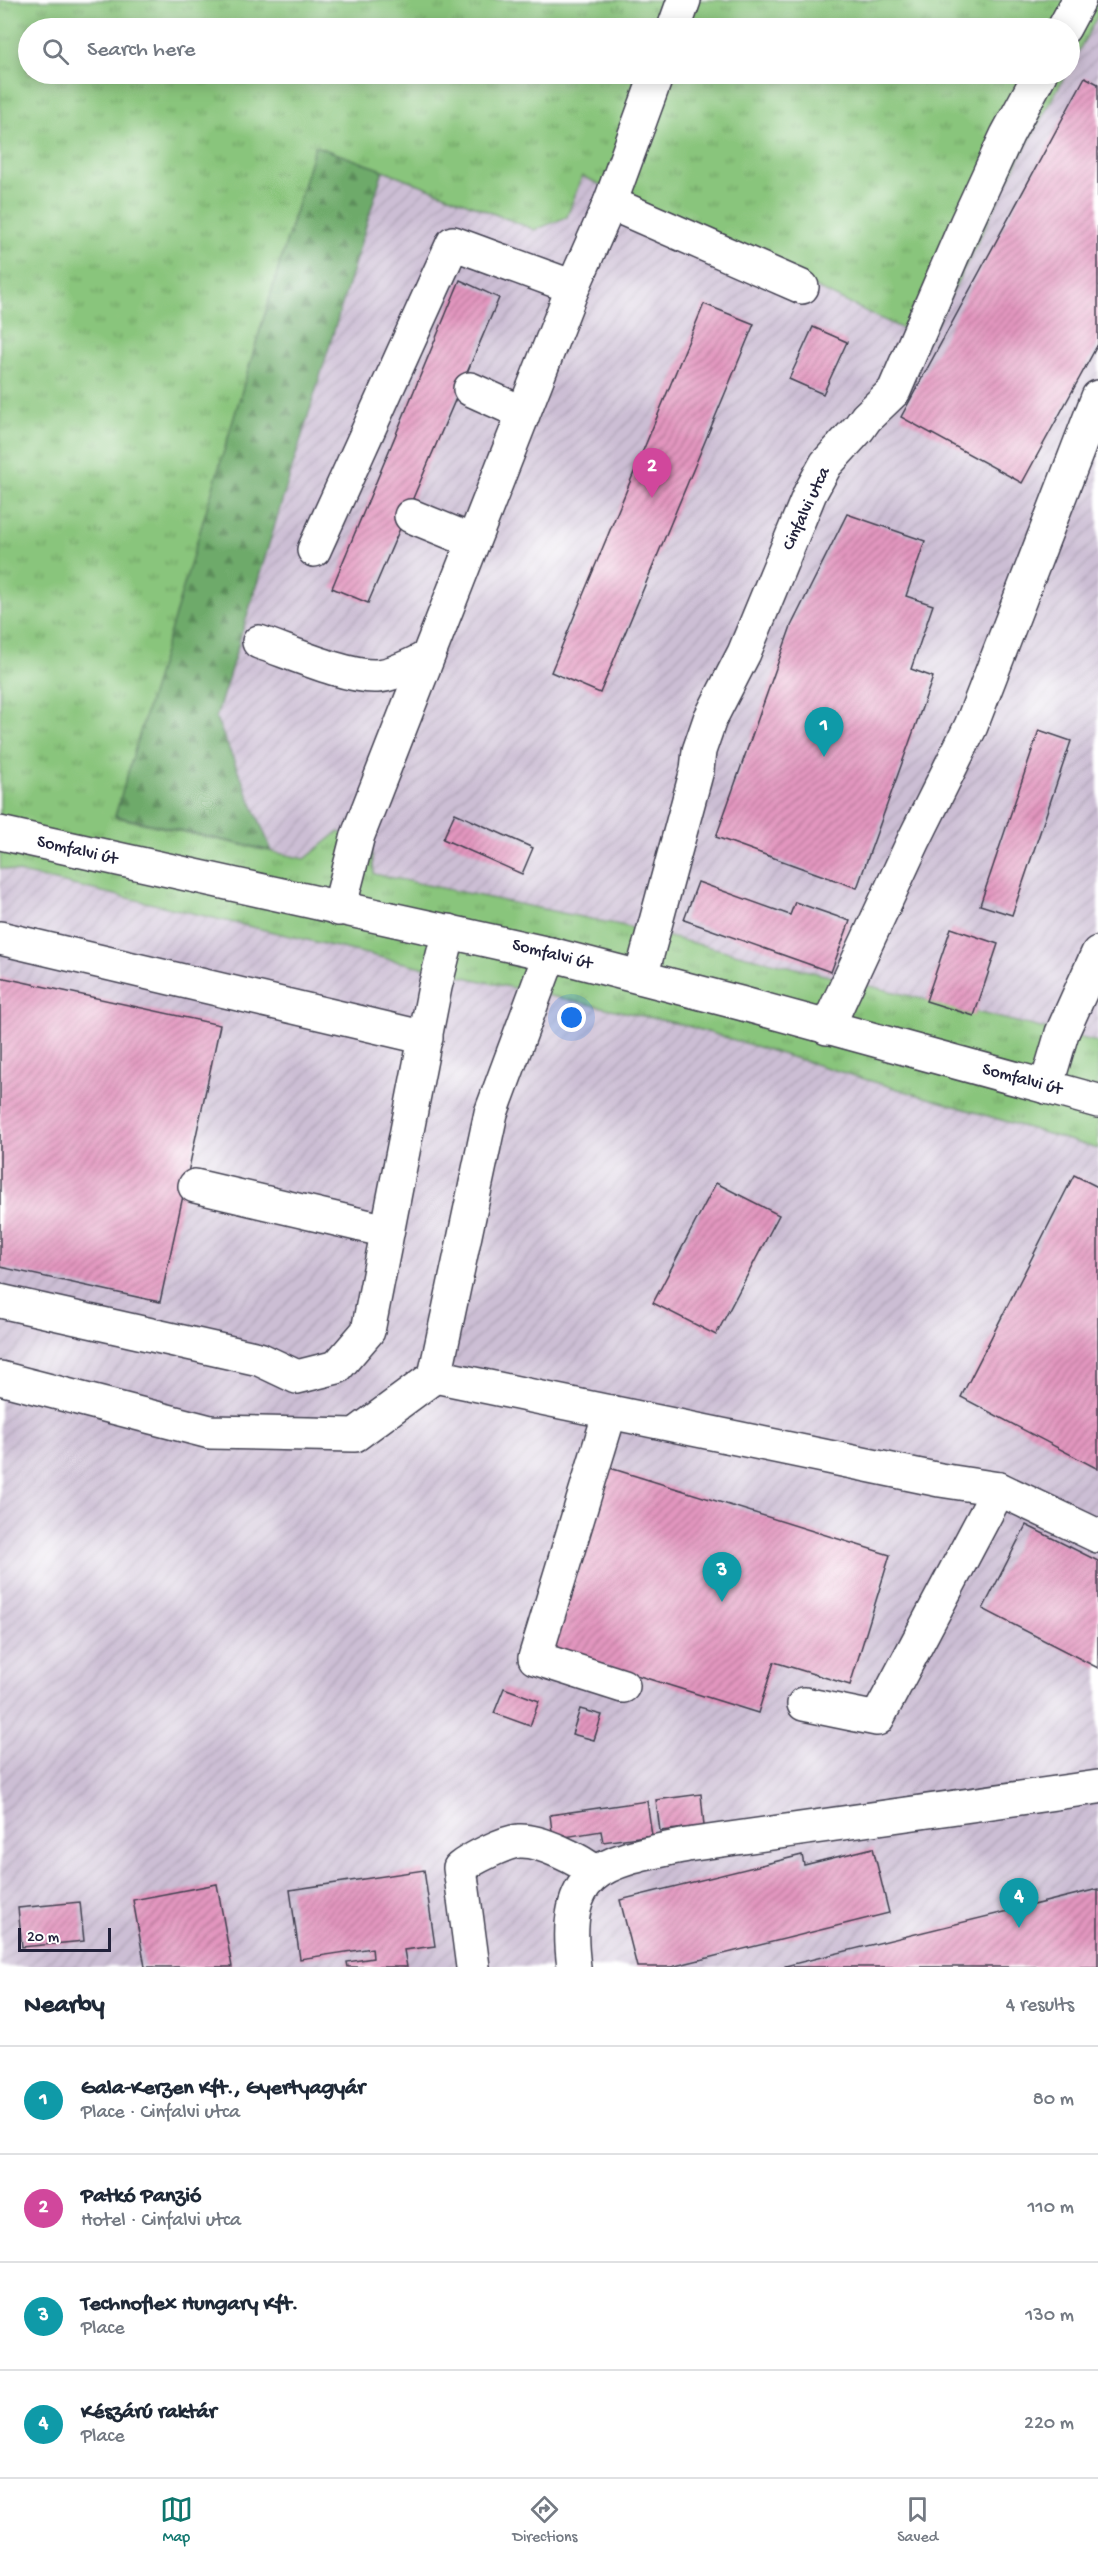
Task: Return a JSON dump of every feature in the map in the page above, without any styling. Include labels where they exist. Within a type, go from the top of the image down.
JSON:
[{"type":"street","points":[[678,18],[684,0]]},
{"type":"street","points":[[1069,18],[1079,0]]},
{"type":"street","points":[[339,909],[358,835],[573,287],[610,203],[653,84]]},
{"type":"street","name":"Cinfalvi utca","points":[[641,977],[697,770],[699,751],[710,719],[748,643],[810,493],[826,464],[866,418],[894,391],[966,224],[1007,135],[1035,84]]},
{"type":"street","points":[[610,203],[802,287]]},
{"type":"street","points":[[314,550],[453,243],[573,287]]},
{"type":"street","points":[[470,389],[523,413]]},
{"type":"street","points":[[827,1028],[914,840],[971,726],[1098,397]]},
{"type":"street","points":[[411,516],[472,541]]},
{"type":"street","points":[[259,642],[324,665],[364,675],[379,676],[426,658]]},
{"type":"street","name":"Somfalvi út","points":[[0,833],[550,954],[1098,1101]]},
{"type":"street","points":[[0,1301],[259,1359],[297,1377],[337,1367],[368,1331],[449,931]]},
{"type":"street","points":[[0,939],[426,1038]]},
{"type":"street","points":[[1046,1087],[1062,1033],[1098,953]]},
{"type":"street","points":[[0,1378],[210,1432],[355,1435],[435,1376],[491,1113],[550,954]]},
{"type":"street","points":[[195,1186],[387,1231]]},
{"type":"street","points":[[435,1376],[940,1480],[999,1489],[1098,1536]]},
{"type":"street","points":[[610,1412],[535,1658],[623,1686]]},
{"type":"street","points":[[804,1704],[877,1719],[999,1489]]},
{"type":"street","points":[[574,1967],[570,1938],[574,1904],[586,1881],[596,1872],[630,1857],[687,1845],[1098,1787]]},
{"type":"street","points":[[473,1967],[460,1868],[473,1857],[519,1841],[541,1845],[579,1859],[596,1872]]},
{"type":"shaded area","points":[[1098,15],[1098,1042],[620,925],[373,874],[115,816],[315,146],[383,170],[567,217],[581,175],[928,341],[1019,159],[1060,84],[1080,84],[1080,48]]},
{"type":"shaded area","points":[[0,868],[486,982],[684,1025],[1098,1149],[1098,1967],[0,1967]]},
{"type":"green space","points":[[0,0],[1098,0],[1098,15],[1080,48],[1080,18],[18,18],[18,84],[1060,84],[1019,159],[928,341],[582,176],[567,217],[535,230],[383,170],[315,146],[115,817],[305,859],[338,832],[371,841],[374,874],[620,925],[1098,1042],[1098,1149],[684,1025],[486,982],[0,868]]},
{"type":"green space","points":[[315,146],[383,170],[216,718],[272,851],[115,816]]},
{"type":"building","points":[[1085,77],[1098,84],[1098,344],[1022,483],[901,417]]},
{"type":"building","points":[[460,280],[499,298],[368,603],[332,588]]},
{"type":"building","points":[[704,304],[754,324],[600,693],[551,672]]},
{"type":"building","points":[[813,327],[847,342],[823,394],[789,379]]},
{"type":"building","points":[[847,514],[925,541],[906,596],[933,605],[911,669],[933,677],[857,888],[716,837],[791,626]]},
{"type":"building","points":[[1039,730],[1071,741],[1012,915],[980,905]]},
{"type":"building","points":[[455,813],[533,848],[522,874],[443,839]]},
{"type":"building","points":[[698,882],[790,915],[795,902],[850,921],[831,972],[684,920]]},
{"type":"building","points":[[951,928],[998,944],[974,1016],[926,1001]]},
{"type":"building","points":[[0,977],[220,1025],[160,1302],[0,1267]]},
{"type":"building","points":[[1074,1175],[1098,1187],[1098,1469],[961,1397]]},
{"type":"building","points":[[716,1183],[779,1215],[716,1335],[653,1303]]},
{"type":"building","points":[[610,1468],[890,1555],[850,1685],[774,1662],[758,1713],[553,1649]]},
{"type":"building","points":[[1026,1525],[1098,1561],[1098,1668],[983,1609]]},
{"type":"building","points":[[504,1688],[539,1701],[530,1726],[494,1713]]},
{"type":"building","points":[[580,1709],[602,1715],[594,1740],[572,1734]]},
{"type":"building","points":[[701,1794],[704,1826],[660,1831],[656,1800]]},
{"type":"building","points":[[647,1801],[652,1835],[603,1842],[601,1831],[553,1839],[550,1815]]},
{"type":"building","points":[[873,1848],[889,1913],[671,1967],[637,1967],[620,1900],[802,1855],[804,1865]]},
{"type":"building","points":[[424,1870],[435,1946],[404,1950],[407,1967],[348,1967],[347,1962],[373,1958],[372,1948],[300,1959],[290,1890]]},
{"type":"building","points":[[217,1884],[232,1967],[145,1967],[133,1900]]},
{"type":"building","points":[[1098,1889],[1098,1967],[785,1967],[785,1966]]},
{"type":"building","points":[[80,1902],[84,1941],[22,1947],[18,1908]]},
{"type":"place","name":"Patkó Panzió","points":[[652,498]]},
{"type":"place","name":"Gala-Kerzen Kft., Gyertyagyár","points":[[824,757]]},
{"type":"place","name":"Technoflex Hungary Kft.","points":[[722,1602]]},
{"type":"place","name":"Készárú raktár","points":[[1019,1928]]}]
